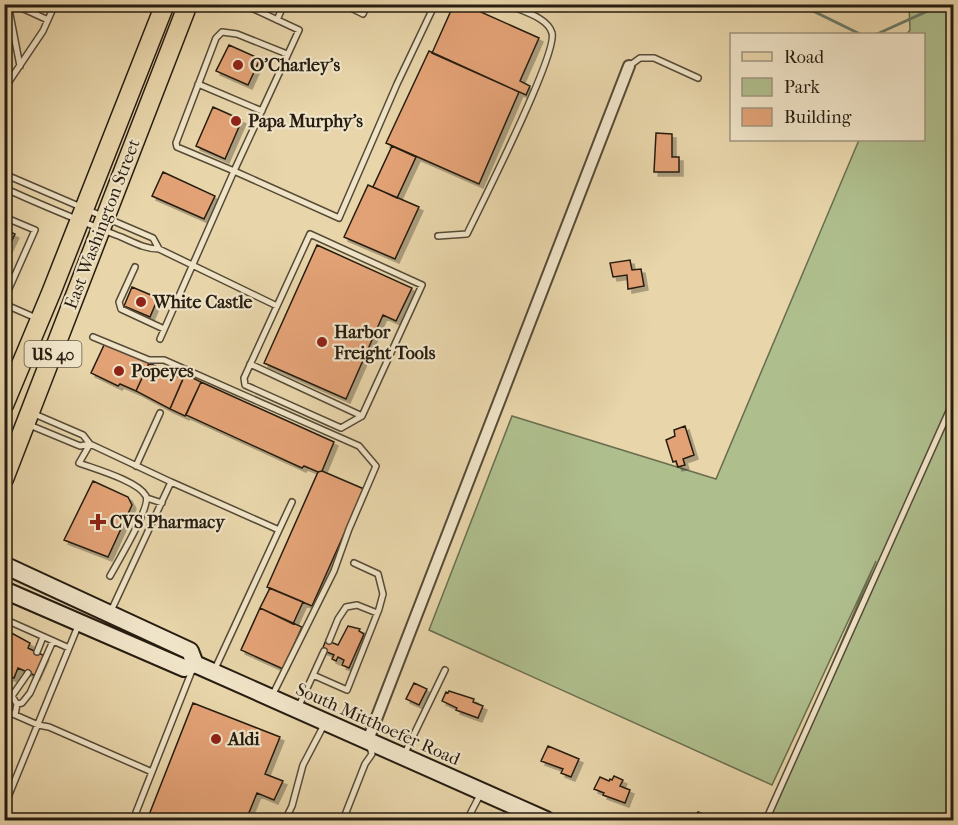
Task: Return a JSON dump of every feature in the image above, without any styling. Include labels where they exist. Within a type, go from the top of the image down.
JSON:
[{"type":"main road","name":"East Washington Street","points":[[4,405],[165,4]]},
{"type":"main road","name":"East Washington Street","points":[[4,479],[188,4]]},
{"type":"main road","name":"South Mitthoefer Road","points":[[4,565],[190,651],[195,664]]},
{"type":"main road","points":[[4,579],[82,609],[104,610]]},
{"type":"main road","name":"South Mitthoefer Road","points":[[4,590],[184,668],[195,664],[214,672],[546,820]]},
{"type":"street","points":[[368,740],[629,66]]},
{"type":"lane","points":[[8,4],[20,66]]},
{"type":"lane","points":[[14,4],[48,20]]},
{"type":"lane","points":[[4,89],[48,20],[55,4]]},
{"type":"lane","points":[[160,339],[299,30],[258,8],[243,4]]},
{"type":"lane","points":[[277,20],[284,4]]},
{"type":"lane","points":[[343,4],[363,14],[367,4]]},
{"type":"lane","points":[[287,54],[237,34],[222,32],[216,38],[176,143],[177,147],[339,218],[397,84],[435,4]]},
{"type":"lane","points":[[438,236],[467,234],[553,45],[552,33],[546,22],[507,4]]},
{"type":"lane","points":[[629,66],[640,58],[654,58],[698,78]]},
{"type":"lane","points":[[198,84],[262,111]]},
{"type":"lane","points":[[4,174],[102,223],[148,249],[159,249],[277,306]]},
{"type":"lane","points":[[4,188],[102,223],[153,238],[159,249]]},
{"type":"lane","points":[[4,217],[35,230],[4,302],[40,320]]},
{"type":"lane","points":[[310,234],[422,285],[362,416],[341,428],[245,385],[244,378],[277,306],[310,234]]},
{"type":"lane","points":[[135,267],[118,302],[121,309],[164,329]]},
{"type":"lane","points":[[93,337],[149,360],[164,360],[359,446],[376,466],[334,571],[271,698]]},
{"type":"lane","points":[[250,364],[362,416]]},
{"type":"lane","points":[[766,820],[954,400]]},
{"type":"lane","points":[[136,465],[160,413]]},
{"type":"lane","points":[[28,418],[80,447],[90,444]]},
{"type":"lane","points":[[28,418],[83,435],[90,444],[279,530]]},
{"type":"lane","points":[[90,444],[80,463],[141,489],[147,498],[162,503]]},
{"type":"lane","points":[[104,610],[171,482]]},
{"type":"lane","points":[[110,576],[139,521],[147,498]]},
{"type":"lane","points":[[214,672],[292,502]]},
{"type":"lane","points":[[313,675],[347,690],[377,613],[383,594],[378,574],[354,563]]},
{"type":"lane","points":[[329,641],[346,607],[357,605],[377,613]]},
{"type":"lane","points":[[4,619],[69,648]]},
{"type":"lane","points":[[4,807],[79,623]]},
{"type":"lane","points":[[37,652],[43,637]]},
{"type":"lane","points":[[17,704],[22,703],[30,693],[53,641]]},
{"type":"lane","points":[[297,709],[324,651]]},
{"type":"lane","points":[[133,820],[195,664]]},
{"type":"lane","points":[[404,756],[445,670]]},
{"type":"lane","points":[[15,715],[17,704],[12,696],[28,673]]},
{"type":"lane","points":[[4,710],[152,772]]},
{"type":"lane","points":[[285,820],[292,806],[303,765],[325,722]]},
{"type":"lane","points":[[344,820],[365,764],[372,753],[368,740]]},
{"type":"lane","points":[[467,820],[482,792]]},
{"type":"green space","points":[[909,5],[953,5],[953,820],[766,820],[876,561],[772,785],[429,630],[512,416],[716,479],[859,141],[925,141],[925,33],[908,33],[910,30]]},
{"type":"building","points":[[454,4],[463,4],[539,38],[520,81],[530,86],[526,95],[432,53]]},
{"type":"building","name":"O'Charley's","points":[[229,45],[260,59],[248,85],[216,71]]},
{"type":"building","points":[[429,51],[519,92],[479,184],[386,143]]},
{"type":"building","points":[[213,107],[242,120],[225,159],[196,146]]},
{"type":"building","points":[[656,133],[672,134],[672,157],[679,157],[679,172],[654,172]]},
{"type":"building","points":[[392,146],[416,157],[397,198],[373,187]]},
{"type":"building","points":[[163,172],[215,196],[204,219],[152,196]]},
{"type":"building","points":[[368,185],[419,207],[395,259],[344,237]]},
{"type":"building","points":[[4,229],[15,234],[4,257]]},
{"type":"building","name":"Harbor Freight Tools","points":[[317,245],[412,288],[396,321],[383,315],[346,399],[264,363]]},
{"type":"building","points":[[630,260],[632,270],[641,269],[644,286],[628,289],[627,275],[613,277],[610,263]]},
{"type":"building","name":"White Castle","points":[[132,287],[158,298],[150,317],[124,306]]},
{"type":"building","points":[[105,343],[149,363],[136,391],[120,384],[118,386],[91,373]]},
{"type":"building","points":[[149,363],[183,379],[170,409],[136,391]]},
{"type":"building","points":[[185,374],[201,382],[185,416],[170,409]]},
{"type":"building","points":[[201,382],[334,442],[322,471],[318,472],[304,466],[302,468],[186,415]]},
{"type":"building","points":[[685,426],[694,455],[683,459],[685,465],[678,467],[676,461],[673,462],[666,440],[675,436],[674,430]]},
{"type":"building","points":[[322,471],[364,489],[312,606],[267,587],[318,472]]},
{"type":"building","name":"CVS Pharmacy","points":[[93,481],[128,497],[132,505],[108,557],[64,540]]},
{"type":"building","points":[[270,588],[303,602],[293,624],[260,608]]},
{"type":"building","points":[[260,608],[302,627],[283,669],[241,650]]},
{"type":"building","points":[[348,626],[360,629],[359,631],[364,634],[349,668],[342,665],[344,660],[338,657],[336,661],[332,659],[334,655],[322,650],[326,640],[338,645]]},
{"type":"building","points":[[6,630],[30,643],[28,648],[45,656],[36,676],[18,668],[14,678],[4,675]]},
{"type":"building","points":[[414,683],[427,689],[419,705],[406,699]]},
{"type":"building","points":[[446,692],[474,699],[473,702],[483,706],[478,718],[456,710],[457,708],[442,701]]},
{"type":"building","points":[[193,703],[280,737],[265,774],[283,781],[274,800],[257,793],[246,820],[147,820]]},
{"type":"building","points":[[548,746],[579,759],[571,777],[561,773],[563,769],[541,761]]},
{"type":"building","points":[[614,776],[623,780],[620,786],[630,790],[625,803],[594,789],[600,777],[609,781]]},
{"type":"building","points":[[698,812],[705,815],[703,820],[689,820],[691,816],[695,818]]},
{"type":"waterway","points":[[782,4],[813,11],[858,33]]},
{"type":"waterway","points":[[879,33],[941,5],[954,5]]},
{"type":"place","name":"O'Charley's","points":[[238,65]]},
{"type":"place","name":"Papa Murphy's","points":[[236,121]]},
{"type":"place","name":"White Castle","points":[[141,302]]},
{"type":"place","name":"Harbor Freight Tools","points":[[322,342]]},
{"type":"place","name":"Popeyes","points":[[119,371]]},
{"type":"place","name":"CVS Pharmacy","points":[[98,522]]},
{"type":"place","name":"Aldi","points":[[216,739]]}]
